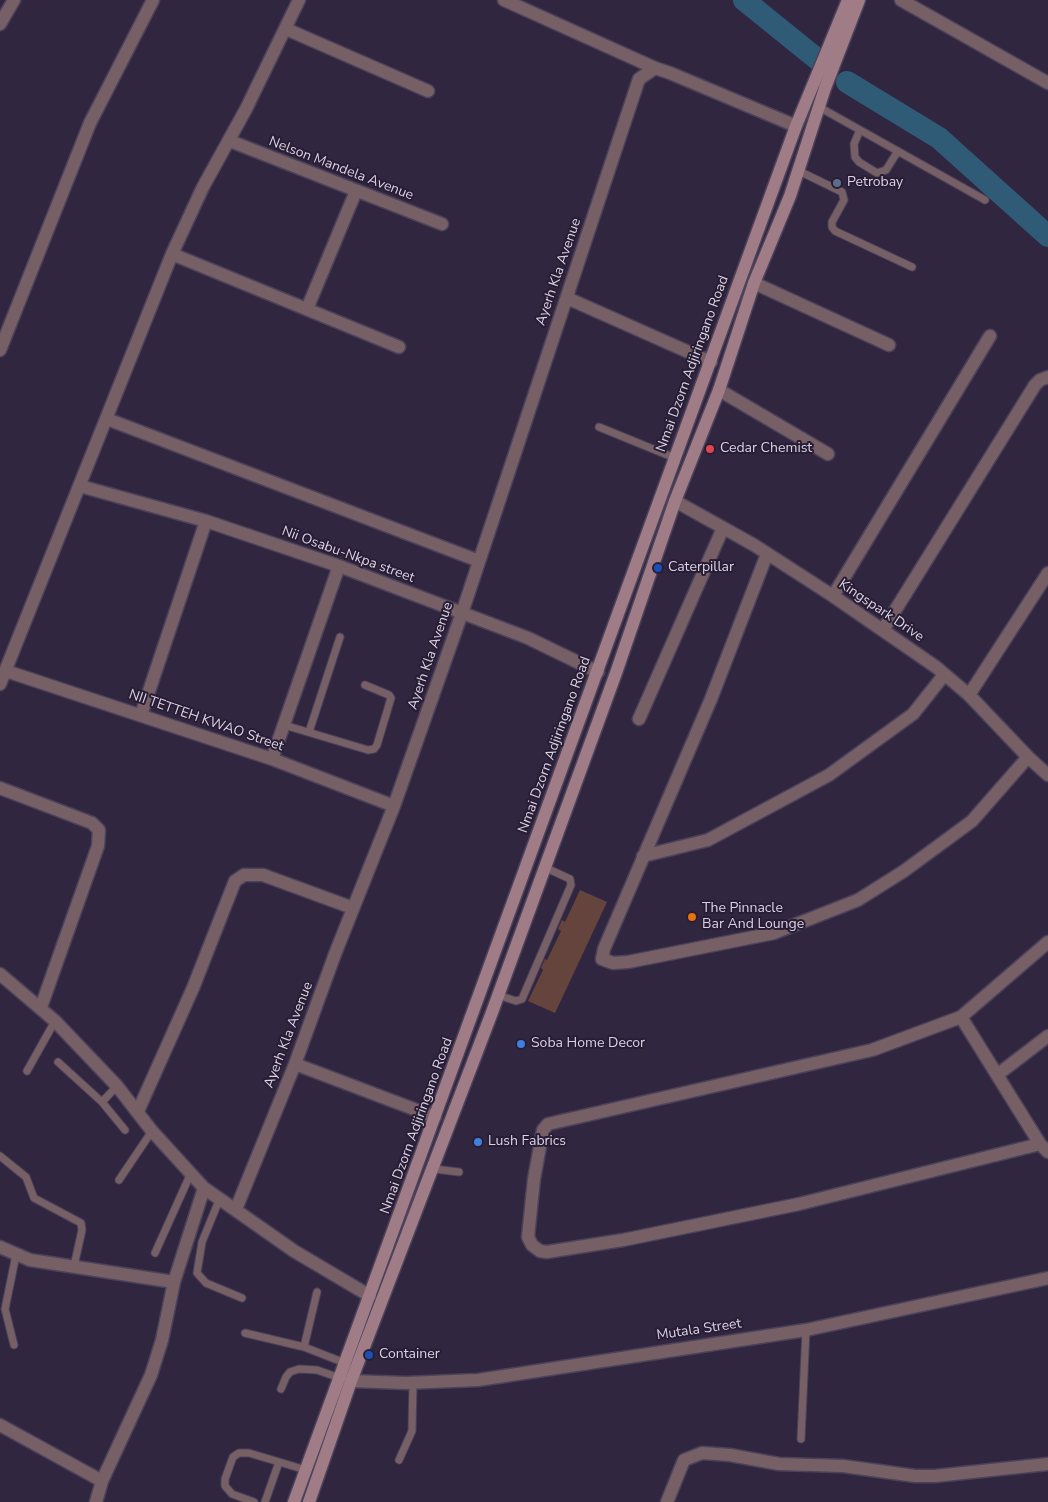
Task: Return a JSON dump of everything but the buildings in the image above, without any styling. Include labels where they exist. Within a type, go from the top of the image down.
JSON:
[{"type":"main road","name":"Nmai Dzorn Adjiringano Road","points":[[309,1502],[345,1380],[345,1363],[475,1011],[796,126],[848,0]]},
{"type":"main road","name":"Nmai Dzorn Adjiringano Road","points":[[294,1502],[434,1169],[675,501],[718,390],[754,284],[799,171],[819,107],[859,0]]},
{"type":"main road","points":[[475,1011],[491,1015]]},
{"type":"street","points":[[0,24],[14,0]]},
{"type":"street","points":[[0,350],[90,123],[153,0]]},
{"type":"street","points":[[0,684],[172,254],[203,187],[230,141],[299,0]]},
{"type":"street","points":[[504,0],[655,68],[796,126]]},
{"type":"street","points":[[901,0],[1048,83]]},
{"type":"street","points":[[286,29],[428,91]]},
{"type":"street","name":"Ayerh Kla Avenue","points":[[236,1209],[295,1064],[353,908],[394,806],[462,613],[639,79],[655,68]]},
{"type":"street","name":"Nelson Mandela Avenue","points":[[230,141],[442,224]]},
{"type":"street","points":[[307,309],[356,191]]},
{"type":"street","points":[[172,254],[399,347]]},
{"type":"street","points":[[754,284],[889,345]]},
{"type":"street","points":[[567,298],[711,362]]},
{"type":"street","points":[[833,596],[990,336]]},
{"type":"street","points":[[883,630],[1035,385],[1040,380],[1048,377]]},
{"type":"street","points":[[718,390],[828,454]]},
{"type":"street","points":[[107,419],[479,561]]},
{"type":"street","name":"Nii Osabu-Nkpa street","points":[[80,486],[206,521],[339,566],[528,638],[598,672]]},
{"type":"street","name":"Kingspark Drive","points":[[675,501],[767,554],[883,630],[969,695],[1028,757],[1048,773]]},
{"type":"street","points":[[141,715],[206,521]]},
{"type":"street","points":[[639,719],[723,528]]},
{"type":"street","points":[[767,554],[711,699],[601,955],[602,959],[607,962],[628,962],[774,933],[858,900],[904,871],[972,821],[1028,757]]},
{"type":"street","points":[[272,759],[339,566]]},
{"type":"street","points":[[969,695],[1048,573]]},
{"type":"street","name":"NII TETTEH KWAO Street","points":[[6,671],[272,759],[394,806]]},
{"type":"street","points":[[643,856],[708,840],[829,775],[913,714],[944,675]]},
{"type":"street","points":[[0,788],[92,823],[99,830],[98,846],[41,1007]]},
{"type":"street","points":[[138,1111],[192,988],[235,881],[244,875],[263,875],[353,908]]},
{"type":"street","points":[[961,1017],[1044,1148],[798,1204],[623,1240],[547,1252],[540,1251],[532,1245],[528,1237],[534,1179],[543,1130],[548,1124],[872,1050],[961,1017],[1048,942]]},
{"type":"street","points":[[0,974],[56,1021],[117,1086],[152,1131],[204,1188],[294,1251],[370,1296]]},
{"type":"street","points":[[997,1075],[1048,1036]]},
{"type":"street","points":[[295,1064],[435,1117]]},
{"type":"street","points":[[96,1502],[102,1481],[151,1375],[164,1332],[174,1282],[204,1188]]},
{"type":"street","points":[[0,1247],[30,1260],[174,1282]]},
{"type":"street","name":"Mutala Street","points":[[345,1380],[413,1383],[478,1380],[806,1330],[1048,1278]]},
{"type":"street","points":[[0,1425],[102,1481]]},
{"type":"street","points":[[667,1502],[684,1460],[702,1453],[730,1455],[779,1464],[843,1466],[915,1476],[934,1476],[1048,1464]]},
{"type":"lane","points":[[819,107],[986,200]]},
{"type":"lane","points":[[860,130],[854,144],[854,157],[858,162],[877,173],[886,170],[898,151]]},
{"type":"lane","points":[[799,171],[842,192],[844,200],[832,222],[832,229],[912,267]]},
{"type":"lane","points":[[599,427],[675,458]]},
{"type":"lane","points":[[309,732],[340,637]]},
{"type":"lane","points":[[284,725],[368,750],[374,749],[392,698],[364,685]]},
{"type":"lane","points":[[498,995],[516,1001],[522,999],[571,885],[570,879],[544,867]]},
{"type":"lane","points":[[27,1071],[56,1021]]},
{"type":"lane","points":[[58,1062],[102,1102],[124,1130]]},
{"type":"lane","points":[[102,1102],[117,1086]]},
{"type":"lane","points":[[119,1180],[152,1131]]},
{"type":"lane","points":[[0,1156],[26,1177],[34,1198],[80,1223],[82,1230],[74,1266]]},
{"type":"lane","points":[[434,1169],[459,1172]]},
{"type":"lane","points":[[155,1253],[191,1173]]},
{"type":"lane","points":[[220,1198],[202,1242],[197,1272],[206,1283],[242,1298]]},
{"type":"lane","points":[[14,1345],[5,1309],[16,1255]]},
{"type":"lane","points":[[304,1347],[316,1292]]},
{"type":"lane","points":[[801,1439],[806,1330]]},
{"type":"lane","points":[[245,1334],[304,1347],[345,1363]]},
{"type":"lane","points":[[281,1389],[290,1372],[299,1369],[317,1370],[345,1380]]},
{"type":"lane","points":[[399,1460],[412,1431],[413,1383]]},
{"type":"lane","points":[[254,1502],[232,1494],[225,1486],[224,1479],[232,1457],[240,1453],[248,1453],[306,1470]]},
{"type":"lane","points":[[265,1502],[279,1462]]},
{"type":"waterway","points":[[744,0],[817,59]]},
{"type":"waterway","points":[[847,82],[939,138],[1048,236]]},
{"type":"place","name":"Petrobay","points":[[837,183]]},
{"type":"place","name":"Cedar Chemist","points":[[710,449]]},
{"type":"place","name":"Caterpillar","points":[[658,568]]},
{"type":"place","name":"The Pinnacle Bar And Lounge","points":[[692,917]]},
{"type":"place","name":"Soba Home Decor","points":[[521,1044]]},
{"type":"place","name":"Lush Fabrics","points":[[478,1142]]},
{"type":"place","name":"Container","points":[[369,1355]]}]
